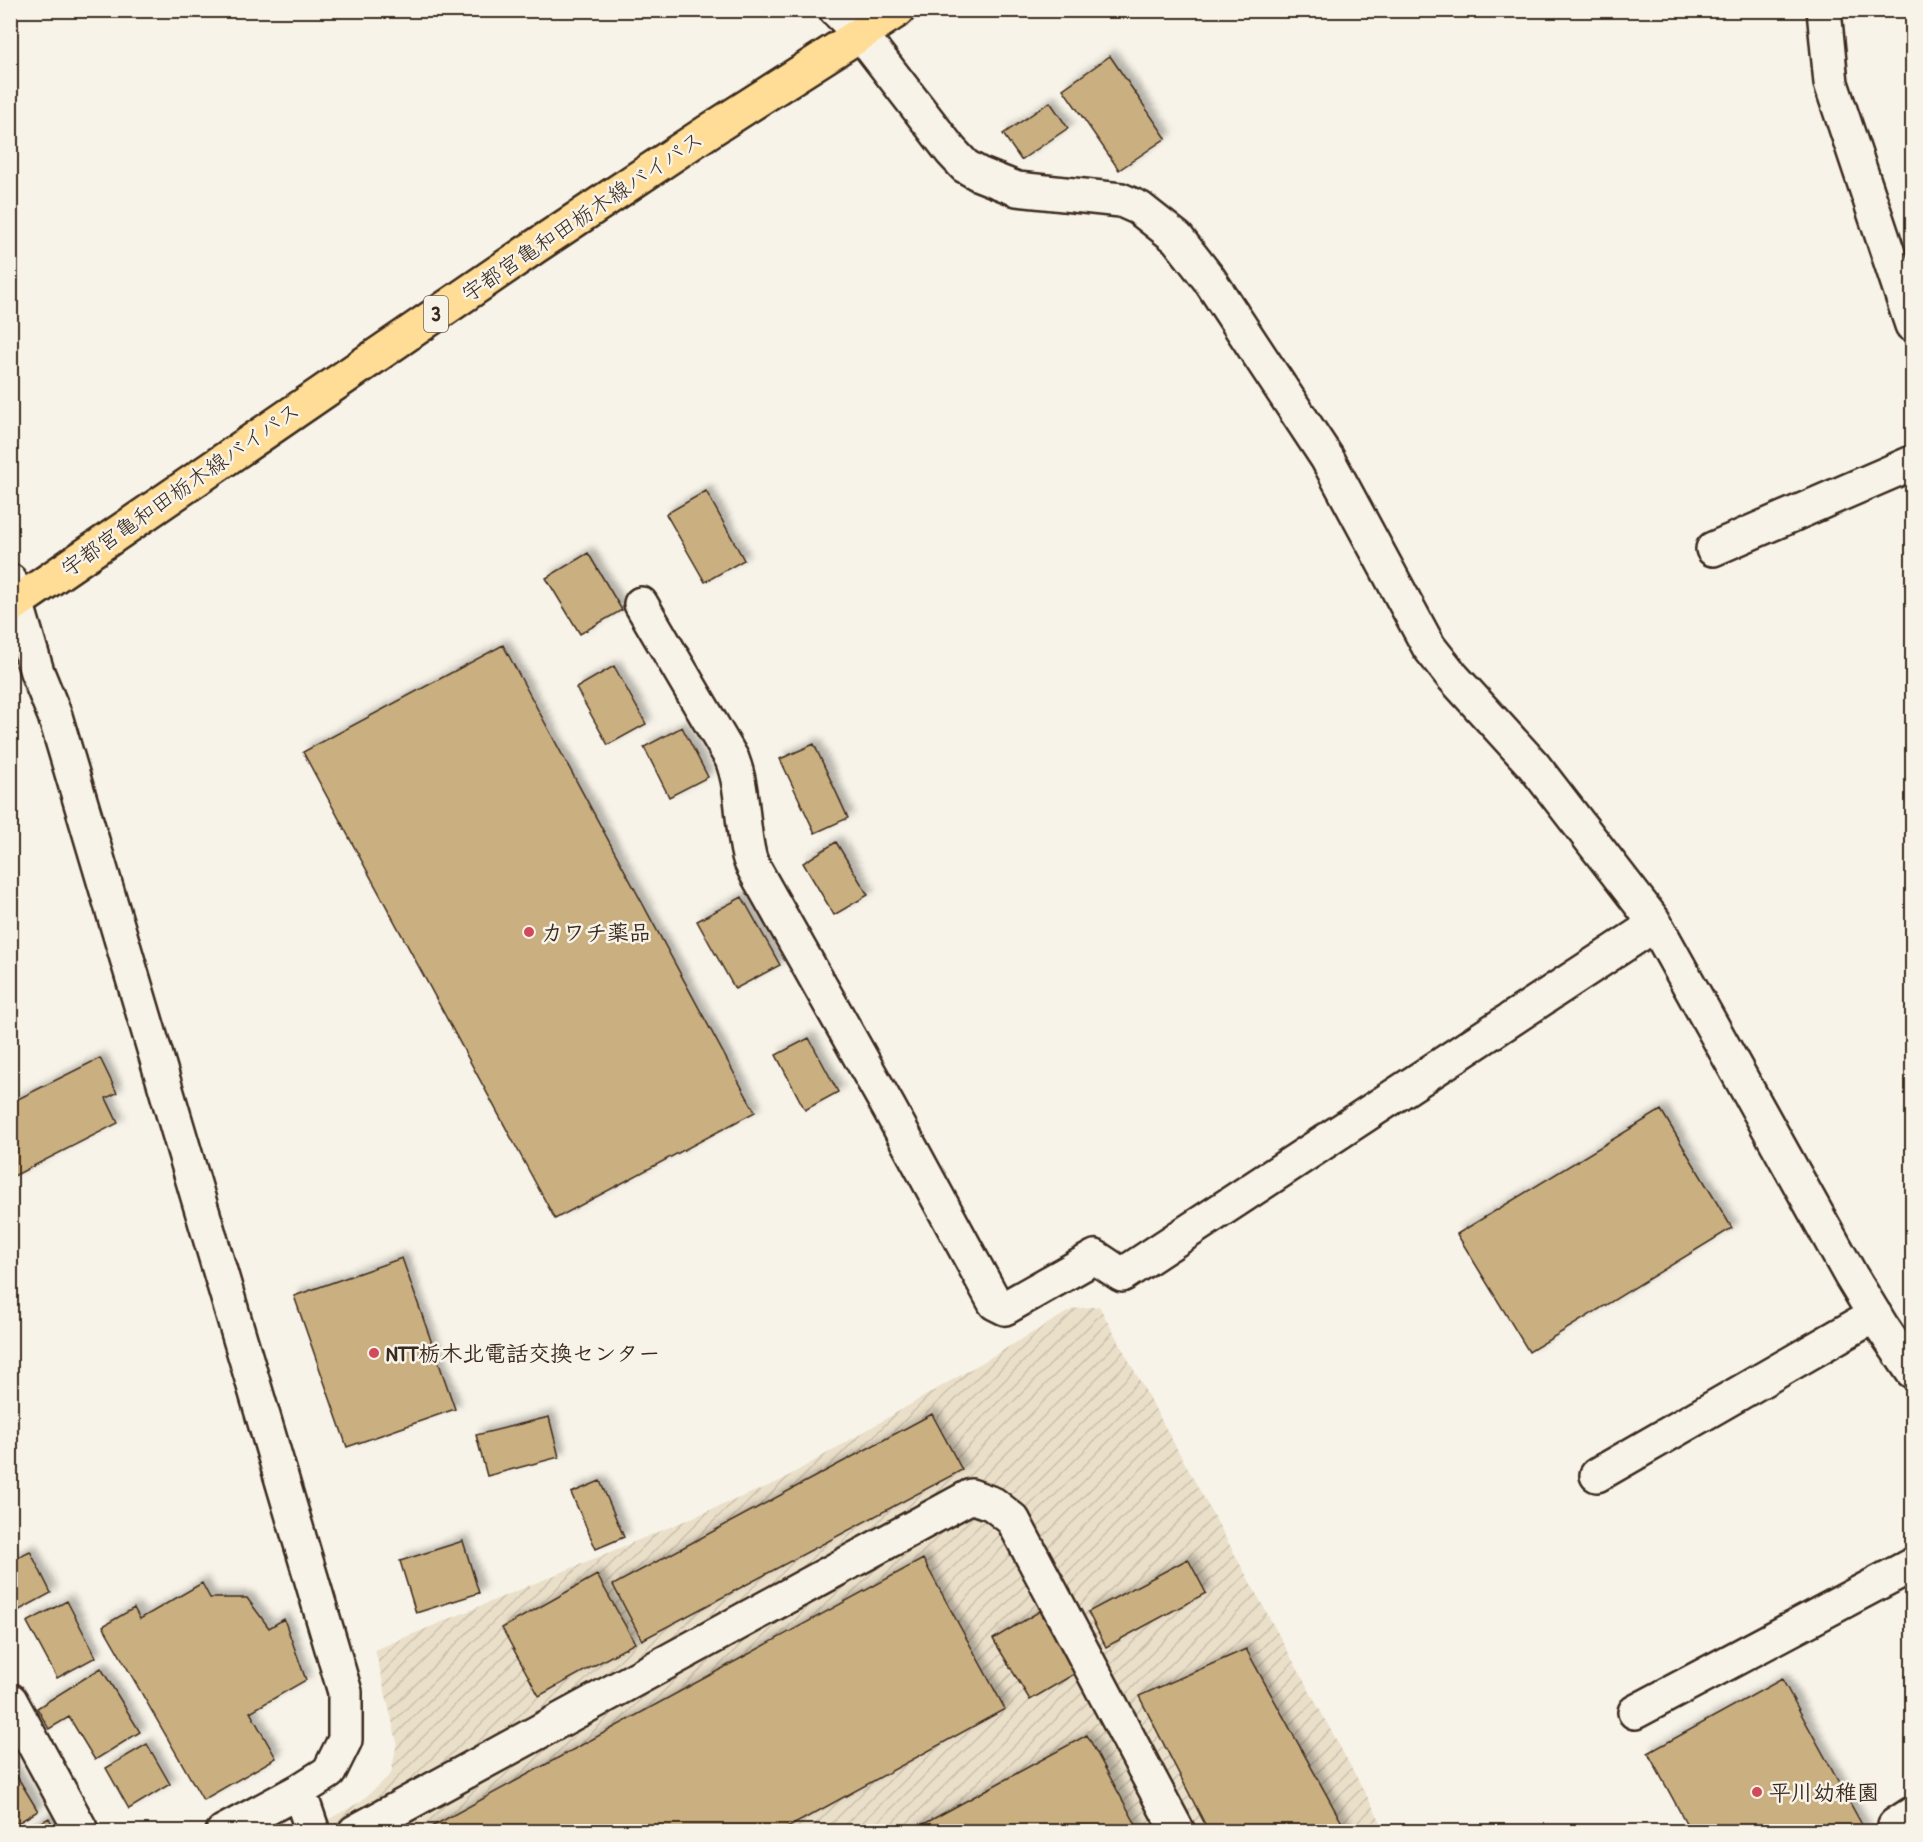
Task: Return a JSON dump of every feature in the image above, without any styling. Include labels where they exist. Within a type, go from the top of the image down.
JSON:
[{"type":"main road","name":"宇都宮亀和田栃木線バイパス","points":[[13,597],[536,246],[898,10]]},
{"type":"main road","name":"宇都宮亀和田栃木線バイパス","points":[[860,33],[908,10]]},
{"type":"street","points":[[836,10],[860,33],[951,152],[965,166],[1017,189],[1121,200],[1139,208],[1177,238],[1209,279],[1327,458],[1429,647],[1452,676],[1534,766],[1653,920],[1875,1315],[1912,1371]]},
{"type":"street","points":[[1824,10],[1832,83],[1912,325]]},
{"type":"street","points":[[1713,549],[1912,463]]},
{"type":"street","points":[[13,597],[58,728],[345,1692],[345,1740],[329,1772],[224,1832]]},
{"type":"street","points":[[641,604],[732,759],[737,772],[745,838],[750,859],[761,881],[995,1303],[1005,1308],[1095,1257],[1122,1275],[1642,933],[1653,920]]},
{"type":"street","points":[[1597,1475],[1875,1315]]},
{"type":"street","points":[[355,1832],[971,1496],[993,1504],[1013,1520],[1178,1832]]},
{"type":"street","points":[[1635,1712],[1912,1565]]},
{"type":"street","points":[[10,1700],[82,1832]]},
{"type":"street","points":[[299,1791],[313,1832]]},
{"type":"shaded area","points":[[1099,1306],[1386,1831],[306,1832],[360,1802],[391,1774],[397,1742],[375,1650],[780,1481],[1073,1309]]},
{"type":"building","points":[[1110,56],[1166,138],[1119,170],[1063,89]]},
{"type":"building","points":[[1050,102],[1068,128],[1021,160],[1003,134]]},
{"type":"building","points":[[706,491],[744,560],[705,582],[666,514]]},
{"type":"building","points":[[588,553],[622,610],[580,634],[546,578]]},
{"type":"building","name":"カワチ薬品","points":[[503,645],[755,1112],[555,1219],[303,752]]},
{"type":"building","points":[[614,666],[646,724],[608,745],[576,688]]},
{"type":"building","points":[[682,727],[708,777],[669,797],[644,747]]},
{"type":"building","points":[[814,744],[848,818],[815,833],[780,759]]},
{"type":"building","points":[[836,842],[868,895],[834,915],[803,863]]},
{"type":"building","points":[[742,897],[780,965],[735,989],[697,921]]},
{"type":"building","points":[[809,1038],[838,1092],[805,1110],[776,1055]]},
{"type":"building","points":[[100,1058],[117,1093],[106,1098],[118,1123],[10,1178],[10,1103]]},
{"type":"building","points":[[1661,1110],[1732,1228],[1529,1352],[1457,1234]]},
{"type":"building","name":"NTT栃木北電話交換センター","points":[[402,1258],[455,1409],[347,1447],[294,1296]]},
{"type":"building","points":[[932,1414],[962,1470],[642,1640],[613,1585]]},
{"type":"building","points":[[549,1417],[559,1457],[487,1476],[476,1435]]},
{"type":"building","points":[[600,1481],[624,1537],[596,1549],[571,1493]]},
{"type":"building","points":[[463,1541],[479,1593],[416,1613],[400,1561]]},
{"type":"building","points":[[30,1551],[51,1593],[12,1614],[10,1561]]},
{"type":"building","points":[[923,1559],[1005,1709],[780,1832],[422,1832]]},
{"type":"building","points":[[1188,1559],[1206,1593],[1106,1647],[1088,1612]]},
{"type":"building","points":[[597,1575],[635,1643],[539,1696],[502,1628]]},
{"type":"building","points":[[202,1583],[210,1598],[247,1598],[269,1628],[284,1619],[306,1680],[250,1712],[276,1758],[203,1800],[103,1626],[134,1608],[140,1619]]},
{"type":"building","points":[[67,1601],[96,1657],[57,1678],[27,1622]]},
{"type":"building","points":[[1040,1611],[1076,1673],[1030,1700],[993,1639]]},
{"type":"building","points":[[1246,1649],[1347,1832],[1209,1832],[1139,1696]]},
{"type":"building","points":[[101,1668],[140,1732],[95,1760],[69,1717],[49,1729],[37,1708]]},
{"type":"building","name":"平川幼稚園","points":[[1782,1679],[1866,1832],[1691,1832],[1648,1753]]},
{"type":"building","points":[[1087,1735],[1140,1832],[909,1832]]},
{"type":"building","points":[[147,1744],[170,1784],[129,1809],[106,1768]]},
{"type":"building","points":[[12,1768],[38,1811],[11,1827],[10,1769]]},
{"type":"building","points":[[49,1818],[56,1832],[24,1832]]},
{"type":"place","name":"カワチ薬品","points":[[529,932]]},
{"type":"place","name":"NTT栃木北電話交換センター","points":[[374,1353]]},
{"type":"place","name":"平川幼稚園","points":[[1757,1792]]}]
